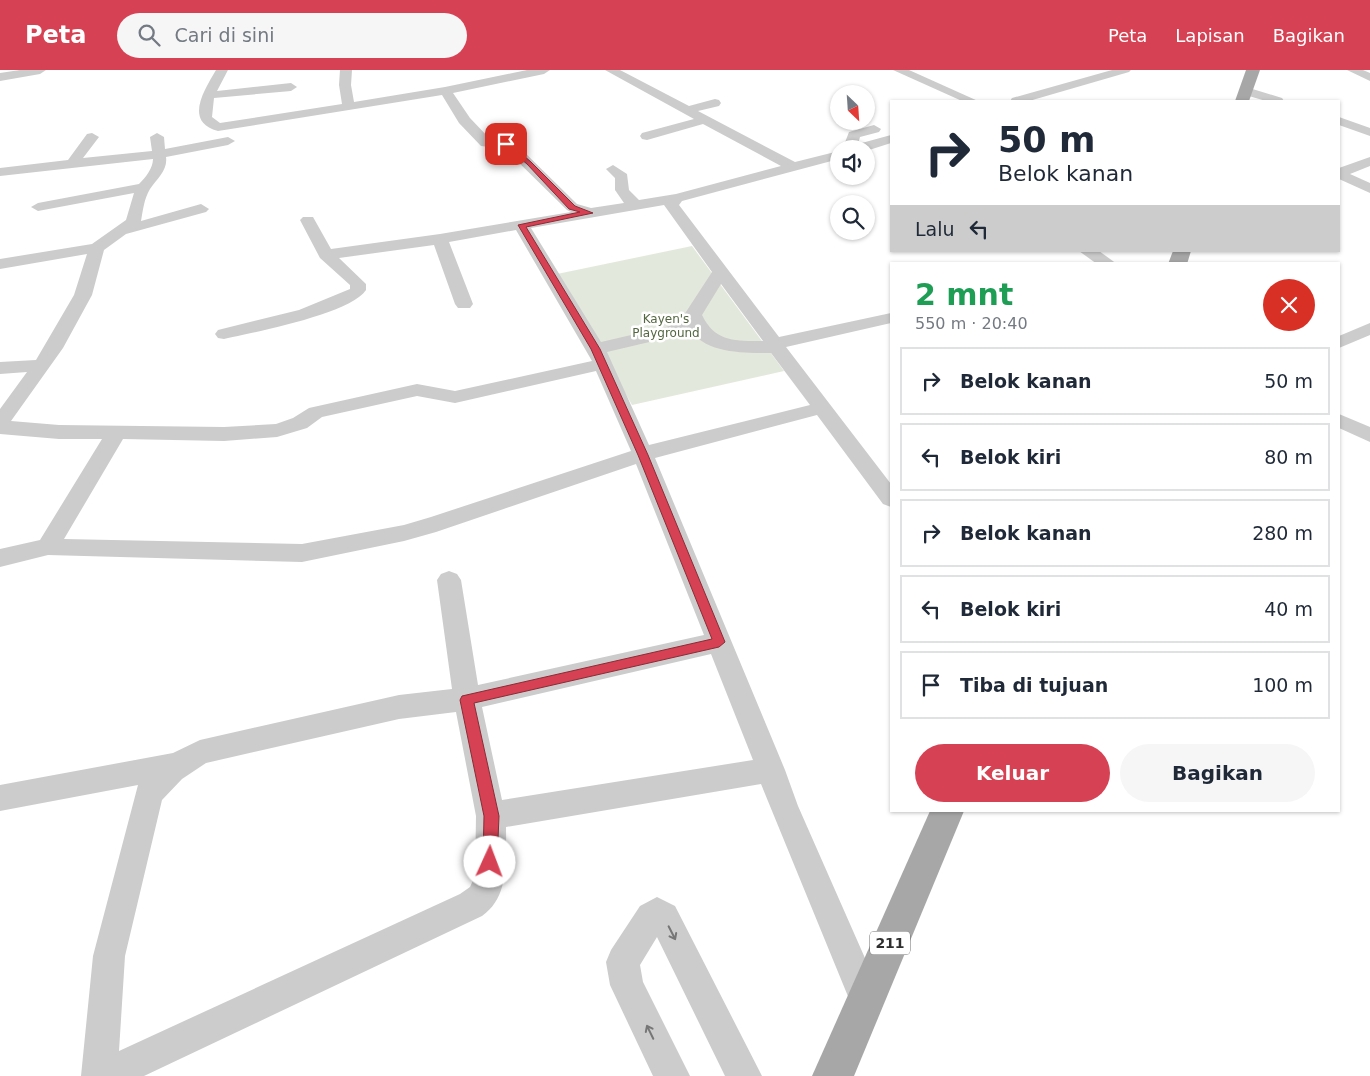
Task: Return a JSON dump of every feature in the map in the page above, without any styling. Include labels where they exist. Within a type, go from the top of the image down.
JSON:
[{"type":"main road","points":[[1244,96],[1253,70]]},
{"type":"main road","name":"211","points":[[833,1076],[947,812]]},
{"type":"street","points":[[0,77],[40,70]]},
{"type":"street","points":[[222,70],[206,101],[204,116],[210,124],[218,126],[445,91],[544,70]]},
{"type":"street","points":[[346,70],[349,106]]},
{"type":"street","points":[[612,70],[793,167]]},
{"type":"street","points":[[900,70],[970,100]]},
{"type":"street","points":[[1020,100],[1125,70]]},
{"type":"street","points":[[1353,70],[1370,78]]},
{"type":"street","points":[[209,95],[292,87]]},
{"type":"street","points":[[445,91],[458,108],[464,120],[486,143],[509,145],[572,207],[590,213]]},
{"type":"street","points":[[1244,96],[1271,100]]},
{"type":"street","points":[[686,111],[715,104]]},
{"type":"street","points":[[647,136],[705,120]]},
{"type":"street","points":[[1340,121],[1368,129]]},
{"type":"street","points":[[852,140],[854,135],[871,124],[890,136]]},
{"type":"street","points":[[73,163],[92,137]]},
{"type":"street","points":[[875,143],[890,137]]},
{"type":"street","points":[[0,172],[73,163],[158,146],[228,141]]},
{"type":"street","points":[[0,264],[97,248],[120,231],[132,222],[137,202],[144,187],[157,171],[160,162],[158,146]]},
{"type":"street","points":[[326,255],[440,239],[677,198],[830,157]]},
{"type":"street","points":[[1340,173],[1370,161]]},
{"type":"street","points":[[613,170],[622,177],[619,185],[623,194],[635,205]]},
{"type":"street","points":[[1340,174],[1370,189]]},
{"type":"street","points":[[38,207],[144,187]]},
{"type":"street","points":[[677,198],[671,204],[672,208],[890,498]]},
{"type":"street","points":[[120,231],[201,209]]},
{"type":"street","points":[[224,334],[305,314],[353,295],[358,290],[358,284],[326,255],[308,220]]},
{"type":"street","points":[[521,225],[599,357],[643,455],[771,770],[783,806],[866,999]]},
{"type":"street","points":[[440,239],[464,304]]},
{"type":"street","points":[[0,423],[42,365],[83,295],[97,248]]},
{"type":"street","points":[[1089,252],[1106,262]]},
{"type":"street","points":[[720,273],[693,314],[704,334],[718,341],[745,346],[775,346],[890,318]]},
{"type":"street","points":[[0,427],[59,432],[224,434],[277,430],[300,423],[316,412],[417,390],[426,389],[442,396],[455,397],[599,357],[698,325]]},
{"type":"street","points":[[1340,343],[1370,328]]},
{"type":"street","points":[[0,368],[42,365]]},
{"type":"street","points":[[0,558],[48,547],[302,553],[404,533],[643,455],[822,408]]},
{"type":"street","points":[[1340,421],[1370,436]]},
{"type":"street","points":[[48,547],[117,432]]},
{"type":"street","points":[[105,1076],[471,905],[481,898],[490,877],[492,816],[467,700],[449,580]]},
{"type":"street","points":[[99,1076],[109,956],[149,794],[158,781],[174,766],[200,752],[399,707],[467,700],[719,642]]},
{"type":"street","points":[[0,798],[174,766]]},
{"type":"street","points":[[492,816],[771,770]]},
{"type":"street","points":[[672,1076],[627,985],[622,962],[651,916],[657,913],[664,918],[744,1076]]},
{"type":"green space","name":"Kayen's Playground","points":[[692,246],[784,371],[632,405],[557,274]]},
{"type":"route","points":[[490,862],[492,816],[467,700],[719,642],[643,455],[596,349],[521,225],[590,213],[572,207],[529,163],[506,144]]}]
